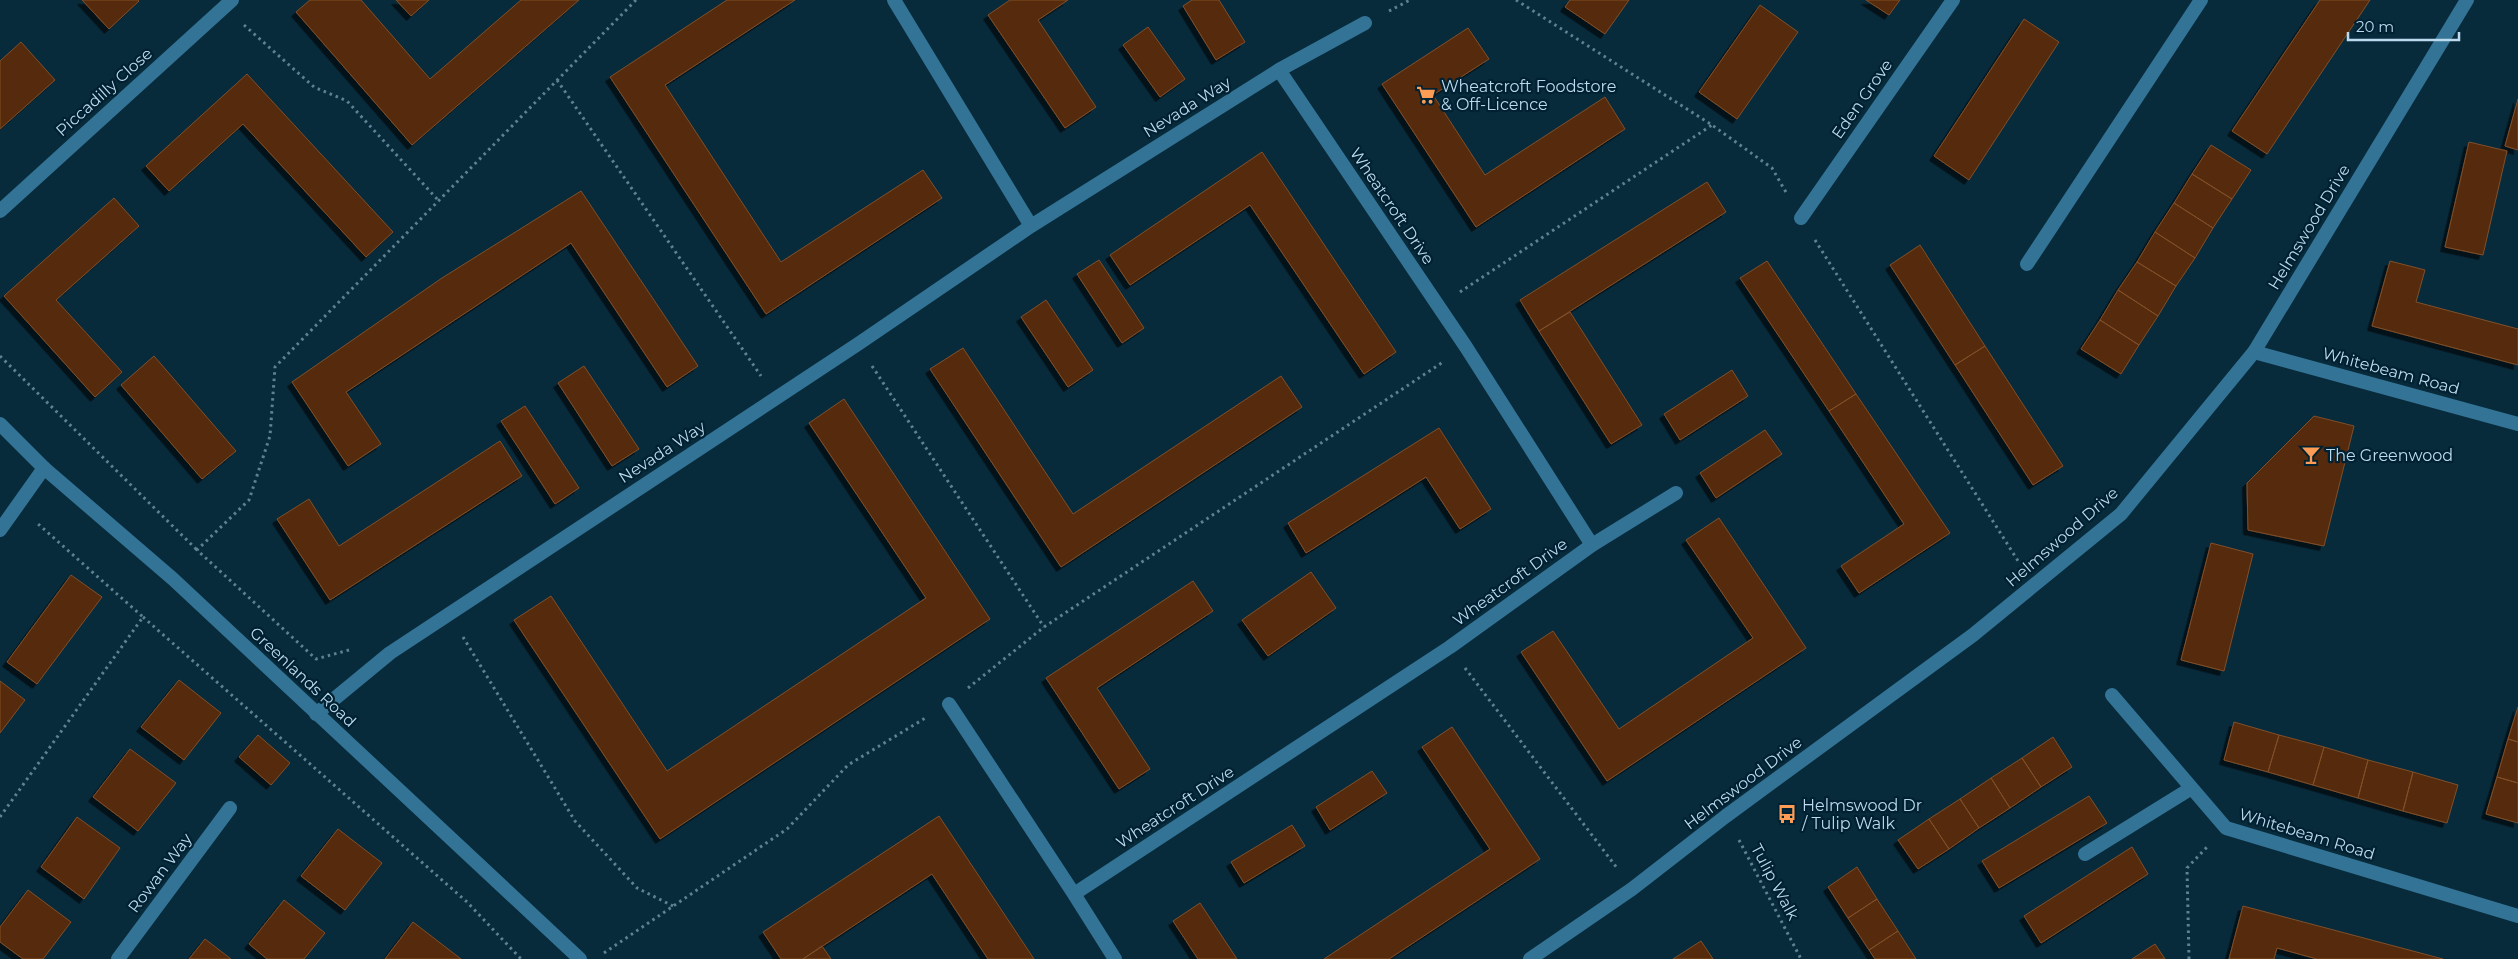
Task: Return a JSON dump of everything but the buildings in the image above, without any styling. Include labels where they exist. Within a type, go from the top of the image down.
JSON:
[{"type":"street","points":[[894,0],[1031,226]]},
{"type":"street","name":"Eden Grove","points":[[1801,218],[1953,0]]},
{"type":"street","points":[[2027,264],[2200,0]]},
{"type":"street","name":"Helmswood Drive","points":[[1530,959],[1632,889],[1726,816],[1973,635],[2121,514],[2254,352],[2467,0]]},
{"type":"street","name":"Piccadilly Close","points":[[0,211],[224,2]]},
{"type":"street","name":"Nevada Way","points":[[316,714],[390,653],[858,344],[1031,226],[1279,70],[1365,23]]},
{"type":"street","name":"Wheatcroft Drive","points":[[1074,894],[1450,647],[1592,545],[1439,306],[1279,70]]},
{"type":"street","name":"Whitebeam Road","points":[[2254,352],[2518,424]]},
{"type":"street","name":"Greenlands Road","points":[[0,424],[44,468],[174,578],[316,714],[580,959]]},
{"type":"street","points":[[0,530],[44,468]]},
{"type":"street","points":[[1592,545],[1676,493]]},
{"type":"street","name":"Whitebeam Road","points":[[2112,695],[2190,789],[2226,828],[2518,916]]},
{"type":"street","points":[[949,704],[1115,959]]},
{"type":"street","points":[[2084,854],[2190,789]]},
{"type":"street","name":"Rowan Way","points":[[118,959],[230,808]]},
{"type":"path","points":[[197,550],[249,500],[270,436],[275,367],[636,0]]},
{"type":"path","points":[[1516,0],[1712,125],[1772,168],[1801,218],[2034,586]]},
{"type":"path","points":[[224,2],[314,87],[346,101],[438,200]]},
{"type":"path","points":[[557,80],[776,398]]},
{"type":"path","points":[[1439,306],[1712,125]]},
{"type":"path","points":[[858,344],[1044,627]]},
{"type":"path","points":[[603,954],[787,829],[848,765],[949,704],[1044,627],[1466,347]]},
{"type":"path","points":[[0,356],[197,550],[316,660],[344,653],[352,647]]},
{"type":"path","points":[[18,506],[467,902],[521,959]]},
{"type":"path","points":[[449,613],[575,821],[637,888],[673,906]]},
{"type":"path","points":[[0,817],[143,617]]},
{"type":"path","points":[[1450,647],[1632,889]]},
{"type":"path","name":"Tulip Walk","points":[[1726,816],[1801,959]]},
{"type":"path","points":[[2189,959],[2187,868],[2226,828]]},
{"type":"place","name":"Wheatcroft Foodstore & Off-Licence","points":[[1426,95]]},
{"type":"place","name":"The Greenwood","points":[[2311,455]]},
{"type":"place","name":"Helmswood Dr / Tulip Walk","points":[[1787,814]]}]
